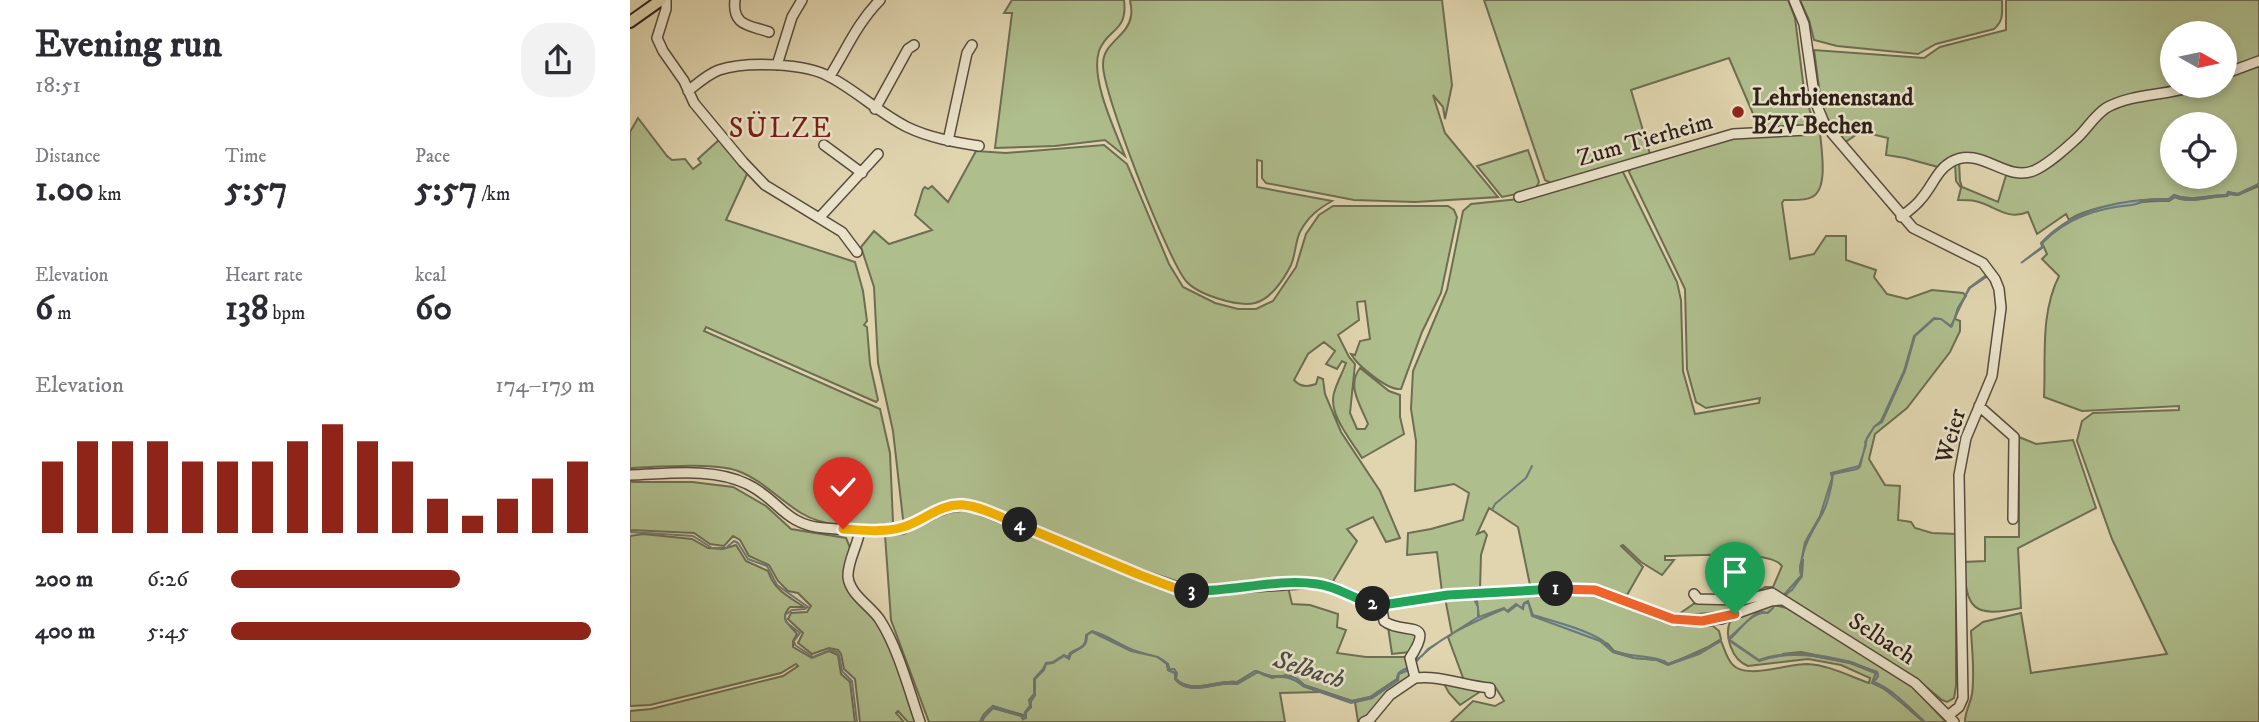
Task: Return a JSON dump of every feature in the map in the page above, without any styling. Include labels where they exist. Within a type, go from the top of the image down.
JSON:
[{"type":"main road","points":[[630,22],[663,0]]},
{"type":"street","points":[[663,0],[666,9],[657,38],[706,119],[765,185],[842,232],[857,252]]},
{"type":"street","points":[[735,0],[733,13],[737,20],[769,32]]},
{"type":"street","points":[[777,65],[782,43],[802,0]]},
{"type":"street","points":[[830,76],[855,31],[880,0]]},
{"type":"street","name":"Weier","points":[[1794,0],[1804,24],[1815,101],[1836,140],[1871,176],[1901,217],[1920,232],[1983,263],[1999,289],[2001,308],[1992,376],[1966,438],[1959,475],[1963,698],[1952,719]]},
{"type":"street","points":[[875,109],[908,49],[914,45]]},
{"type":"street","points":[[948,141],[967,53],[972,45]]},
{"type":"street","points":[[2237,69],[2259,61]]},
{"type":"street","points":[[688,91],[708,75],[727,67],[794,66],[830,76],[875,109],[928,136],[979,146]]},
{"type":"street","points":[[1901,217],[1921,200],[1944,168],[1959,158],[1983,159],[2022,173],[2033,171],[2077,138],[2108,107],[2160,93]]},
{"type":"street","name":"Zum Tierheim","points":[[1519,197],[1733,134],[1807,130],[1825,124]]},
{"type":"street","points":[[824,145],[862,173]]},
{"type":"street","points":[[820,217],[878,154]]},
{"type":"street","points":[[1979,406],[2014,437],[2013,519]]},
{"type":"street","points":[[630,475],[715,475],[732,478],[771,499],[798,523],[821,528],[898,528],[940,508],[962,505],[974,507],[1180,590],[1205,592],[1314,583],[1331,586],[1367,602],[1381,604],[1448,595],[1577,589],[1605,593],[1669,619],[1702,621],[1721,619],[1780,600]]},
{"type":"street","points":[[860,530],[848,580],[856,595],[877,616],[886,632],[920,722]]},
{"type":"street","name":"Selbach","points":[[1694,594],[1698,599],[1743,600],[1772,593],[1915,683],[1952,719]]},
{"type":"street","points":[[1381,604],[1384,621],[1389,625],[1414,628],[1419,632],[1419,646],[1410,658],[1415,678]]},
{"type":"street","points":[[1364,722],[1370,719],[1390,695],[1415,678],[1444,679],[1473,687],[1490,688],[1490,693]]},
{"type":"green space","points":[[1012,0],[1124,0],[1123,19],[1103,44],[1097,62],[1105,104],[1125,156],[1105,140],[1055,146],[995,148],[1012,13],[1004,13]]},
{"type":"green space","points":[[1130,0],[1442,0],[1452,85],[1445,119],[1443,107],[1433,95],[1445,133],[1498,197],[1415,202],[1354,200],[1266,183],[1262,178],[1262,161],[1257,160],[1257,187],[1332,201],[1314,213],[1304,225],[1291,265],[1272,293],[1261,301],[1239,303],[1199,291],[1186,281],[1165,242],[1124,139],[1106,81],[1104,56],[1129,23]]},
{"type":"green space","points":[[1484,0],[1788,0],[1795,18],[1804,90],[1814,125],[1760,130],[1729,58],[1631,90],[1650,154],[1553,184],[1545,180]]},
{"type":"green space","points":[[1800,0],[2002,0],[2002,12],[1994,29],[1936,44],[1918,54],[1837,46],[1814,40]]},
{"type":"green space","points":[[2006,0],[2259,0],[2259,58],[2237,65],[2237,21],[2160,21],[2160,90],[2116,100],[2071,141],[2037,167],[2027,170],[2013,169],[1983,157],[1940,164],[1938,167],[1886,155],[1888,138],[1863,130],[1844,143],[1822,110],[1814,50],[1924,58],[1940,47],[2006,30]]},
{"type":"green space","points":[[2259,64],[2259,184],[2238,194],[2228,192],[2227,195],[2193,198],[2174,195],[2169,199],[2102,207],[2069,220],[2066,214],[2037,234],[2028,212],[2007,214],[1975,201],[1958,200],[1961,188],[1956,181],[1955,163],[1959,161],[1962,187],[1998,202],[2007,172],[2025,176],[2043,170],[2103,114],[2127,103],[2160,95],[2160,98],[2237,98],[2237,72]]},
{"type":"green space","points":[[638,118],[667,156],[672,160],[685,159],[693,169],[701,163],[698,159],[720,139],[748,172],[726,220],[855,262],[863,291],[867,321],[864,325],[867,327],[870,364],[878,400],[876,402],[706,327],[704,331],[880,409],[890,453],[891,524],[857,526],[821,522],[801,513],[755,480],[728,468],[630,468],[630,132]]},
{"type":"green space","points":[[1820,132],[1823,168],[1821,186],[1812,197],[1784,200],[1782,203],[1790,259],[1814,254],[1826,236],[1846,236],[1846,260],[1876,270],[1874,277],[1887,294],[1907,299],[1932,290],[1963,293],[1966,296],[1958,308],[1955,319],[1960,321],[1960,331],[1950,352],[1907,408],[1875,434],[1869,459],[1885,485],[1900,486],[1898,520],[1911,522],[1915,528],[1932,533],[1956,534],[1954,698],[1947,702],[1942,700],[1918,680],[1785,596],[1802,576],[1803,559],[1801,576],[1784,595],[1751,596],[1765,587],[1773,587],[1782,566],[1762,557],[1665,556],[1665,560],[1674,560],[1662,575],[1641,562],[1623,545],[1621,546],[1643,567],[1627,595],[1579,585],[1530,585],[1518,527],[1489,508],[1477,534],[1484,531],[1487,535],[1481,555],[1480,589],[1442,592],[1437,552],[1407,555],[1408,533],[1463,520],[1469,493],[1454,484],[1415,491],[1416,441],[1411,409],[1413,371],[1447,290],[1463,211],[1471,204],[1528,198],[1617,170],[1623,172],[1677,282],[1681,300],[1683,371],[1695,414],[1759,403],[1760,398],[1706,408],[1696,402],[1687,369],[1685,289],[1629,172],[1632,165],[1745,135]]},
{"type":"green space","points":[[1104,145],[1127,164],[1169,264],[1183,287],[1215,303],[1238,309],[1256,309],[1273,301],[1296,267],[1306,234],[1319,215],[1333,206],[1448,206],[1454,210],[1457,217],[1441,293],[1422,332],[1401,389],[1395,389],[1373,376],[1351,354],[1355,355],[1360,341],[1370,339],[1365,301],[1357,302],[1359,320],[1338,335],[1355,364],[1350,413],[1357,429],[1365,429],[1368,424],[1354,382],[1360,368],[1389,391],[1400,395],[1400,417],[1404,434],[1362,458],[1334,409],[1334,393],[1346,363],[1342,361],[1337,369],[1326,364],[1335,351],[1324,342],[1308,354],[1294,380],[1307,386],[1316,384],[1318,377],[1323,379],[1325,394],[1341,432],[1380,491],[1400,538],[1386,542],[1373,517],[1347,529],[1357,541],[1332,583],[1288,580],[1212,587],[1191,586],[1128,565],[966,501],[948,502],[906,521],[903,519],[893,431],[878,363],[874,287],[861,247],[874,231],[889,244],[932,230],[915,215],[923,189],[932,186],[948,202],[976,151],[1006,153]]},
{"type":"green space","points":[[1528,150],[1539,182],[1535,190],[1502,197],[1477,166]]},
{"type":"green space","points":[[2259,186],[2259,722],[1965,722],[1973,686],[1971,631],[1983,622],[2021,613],[2031,673],[2167,654],[2112,539],[2077,441],[2082,421],[2093,413],[2179,410],[2179,406],[2082,411],[2044,397],[2046,320],[2059,276],[2042,259],[2047,254],[2042,243],[2067,222],[2099,210],[2135,203],[2169,201],[2175,197],[2194,200],[2238,195]]},
{"type":"green space","points":[[2019,437],[2036,444],[2073,440],[2096,508],[2018,548],[2021,608],[1992,612],[1982,610],[1970,600],[1964,562],[1985,561],[1985,537],[2019,537]]},
{"type":"green space","points":[[630,482],[692,482],[733,487],[766,506],[791,529],[846,538],[851,550],[845,578],[885,634],[918,722],[908,722],[898,711],[896,713],[904,722],[860,722],[855,679],[844,669],[838,650],[829,648],[812,654],[798,643],[803,633],[788,619],[791,613],[807,612],[811,606],[798,593],[788,591],[778,581],[769,565],[749,556],[740,540],[733,536],[724,546],[710,544],[694,533],[630,530]]},
{"type":"green space","points":[[973,511],[1177,594],[1212,594],[1288,587],[1292,604],[1310,605],[1338,614],[1337,627],[1346,630],[1337,653],[1366,657],[1407,657],[1408,668],[1403,670],[1409,670],[1410,678],[1361,722],[1358,722],[1355,702],[1372,698],[1397,679],[1370,697],[1352,701],[1304,685],[1296,678],[1288,676],[1298,680],[1303,686],[1320,692],[1280,693],[1285,722],[982,722],[993,708],[1023,718],[1023,715],[993,706],[985,713],[980,722],[929,722],[891,620],[885,535],[904,534],[927,519],[945,512]],"holes":[[[1159,658],[1168,664],[1169,669],[1174,669],[1176,673],[1176,679],[1189,686],[1237,682],[1255,671],[1258,672],[1237,684],[1195,688],[1181,685],[1175,679],[1175,673],[1168,670],[1167,664]]]},
{"type":"green space","points":[[643,534],[692,539],[708,548],[723,549],[736,545],[746,561],[768,571],[778,588],[804,607],[790,607],[785,615],[786,622],[797,634],[793,647],[812,658],[829,651],[838,655],[841,674],[850,682],[855,722],[630,722],[630,711],[651,709],[783,676],[798,666],[796,664],[781,673],[650,705],[630,706],[630,536]]},
{"type":"green space","points":[[1578,592],[1615,601],[1678,626],[1713,626],[1719,631],[1721,639],[1708,647],[1721,641],[1731,663],[1737,668],[1761,671],[1807,664],[1831,669],[1869,683],[1870,678],[1841,665],[1808,659],[1748,666],[1742,663],[1730,646],[1728,633],[1731,620],[1774,605],[1787,608],[1913,687],[1946,722],[1925,722],[1894,694],[1873,682],[1878,676],[1877,672],[1850,662],[1801,652],[1782,654],[1809,655],[1850,663],[1876,673],[1872,683],[1893,695],[1924,722],[1451,722],[1473,701],[1495,706],[1504,701],[1494,685],[1465,683],[1448,637],[1452,634],[1445,598]],"holes":[[[1548,620],[1582,631],[1608,644],[1614,651],[1656,660],[1634,658],[1613,652],[1601,641]]]},
{"type":"green space","points":[[1766,596],[1724,611],[1679,614],[1703,601]]},
{"type":"green space","points":[[1388,627],[1417,634],[1410,652],[1392,654]]},
{"type":"green space","points":[[1443,682],[1481,691],[1460,705]]},
{"type":"water","points":[[2259,184],[2238,195],[2194,200],[2175,197],[2165,201],[2148,200],[2095,212],[2062,227],[2042,243],[2043,246],[2042,248],[2021,263],[2042,247],[2041,243],[2054,231],[2068,221],[2100,208],[2134,201],[2152,199],[2169,199],[2174,195],[2193,198],[2226,195],[2228,192],[2238,194]]},
{"type":"water","points":[[1934,318],[1941,319],[1934,319],[1915,336],[1905,371],[1882,422],[1874,427],[1881,421],[1904,371],[1914,336]]},
{"type":"water","points":[[1864,453],[1860,467],[1833,474],[1825,508],[1803,553],[1802,576],[1792,590],[1784,595],[1801,576],[1800,567],[1805,542],[1820,516],[1832,478],[1831,473],[1859,466]]},
{"type":"water","points":[[1528,601],[1533,615],[1586,632],[1602,640],[1614,651],[1656,659],[1668,664],[1721,641],[1699,654],[1668,665],[1657,660],[1634,658],[1613,652],[1600,641],[1532,616],[1528,602],[1523,609],[1517,605],[1508,612],[1504,609],[1448,636],[1478,617],[1478,608],[1479,617],[1504,608],[1507,611],[1516,604],[1522,608]]},
{"type":"water","points":[[1760,611],[1767,613],[1752,618],[1730,640],[1759,660],[1782,655],[1793,654],[1816,655],[1851,662],[1877,672],[1878,676],[1874,682],[1895,694],[1925,722],[1882,687],[1872,683],[1876,673],[1850,663],[1815,656],[1781,656],[1759,661],[1730,641],[1729,638],[1756,613]]},
{"type":"water","points":[[1092,631],[1133,650],[1155,656],[1131,651],[1092,632],[1087,635],[1087,640],[1084,645],[1086,635]]},
{"type":"water","points":[[1084,645],[1071,654],[1069,659],[1064,656],[1046,664],[1035,679],[1035,695],[1031,707],[1026,712],[1026,718],[993,708],[980,722],[993,706],[1024,717],[1025,712],[1030,706],[1029,700],[1034,694],[1034,679],[1046,663],[1064,655],[1068,657],[1070,653]]},
{"type":"water","points":[[1160,658],[1168,664],[1169,669],[1174,669],[1177,673],[1176,679],[1189,686],[1237,682],[1255,671],[1258,672],[1237,684],[1195,688],[1181,685],[1175,679],[1175,673],[1168,670],[1167,664]]},
{"type":"water","points":[[1408,668],[1409,670],[1399,674],[1398,680],[1372,698],[1351,703],[1303,686],[1285,677],[1270,677],[1258,672],[1270,676],[1292,677],[1304,685],[1352,701],[1370,697],[1397,679],[1398,675],[1400,672]]},
{"type":"waterway","points":[[1492,510],[1495,504],[1526,478],[1532,466]]},
{"type":"waterway","points":[[630,532],[693,536],[712,548],[726,548],[734,541],[748,559],[767,566],[777,585],[808,607],[792,610],[785,615],[786,622],[800,633],[794,641],[795,645],[813,657],[830,650],[839,655],[842,671],[852,681],[857,722]]},
{"type":"place","name":"Lehrbienenstand BZV Bechen","points":[[1738,112]]},
{"type":"district","name":"SÜLZE","points":[[781,128]]},
{"type":"route","points":[[843,529],[898,528],[940,508],[962,505],[974,507],[1180,590],[1205,592],[1314,583],[1331,586],[1373,604],[1381,604],[1448,595],[1577,589],[1605,593],[1673,619],[1702,621],[1735,614]]}]
